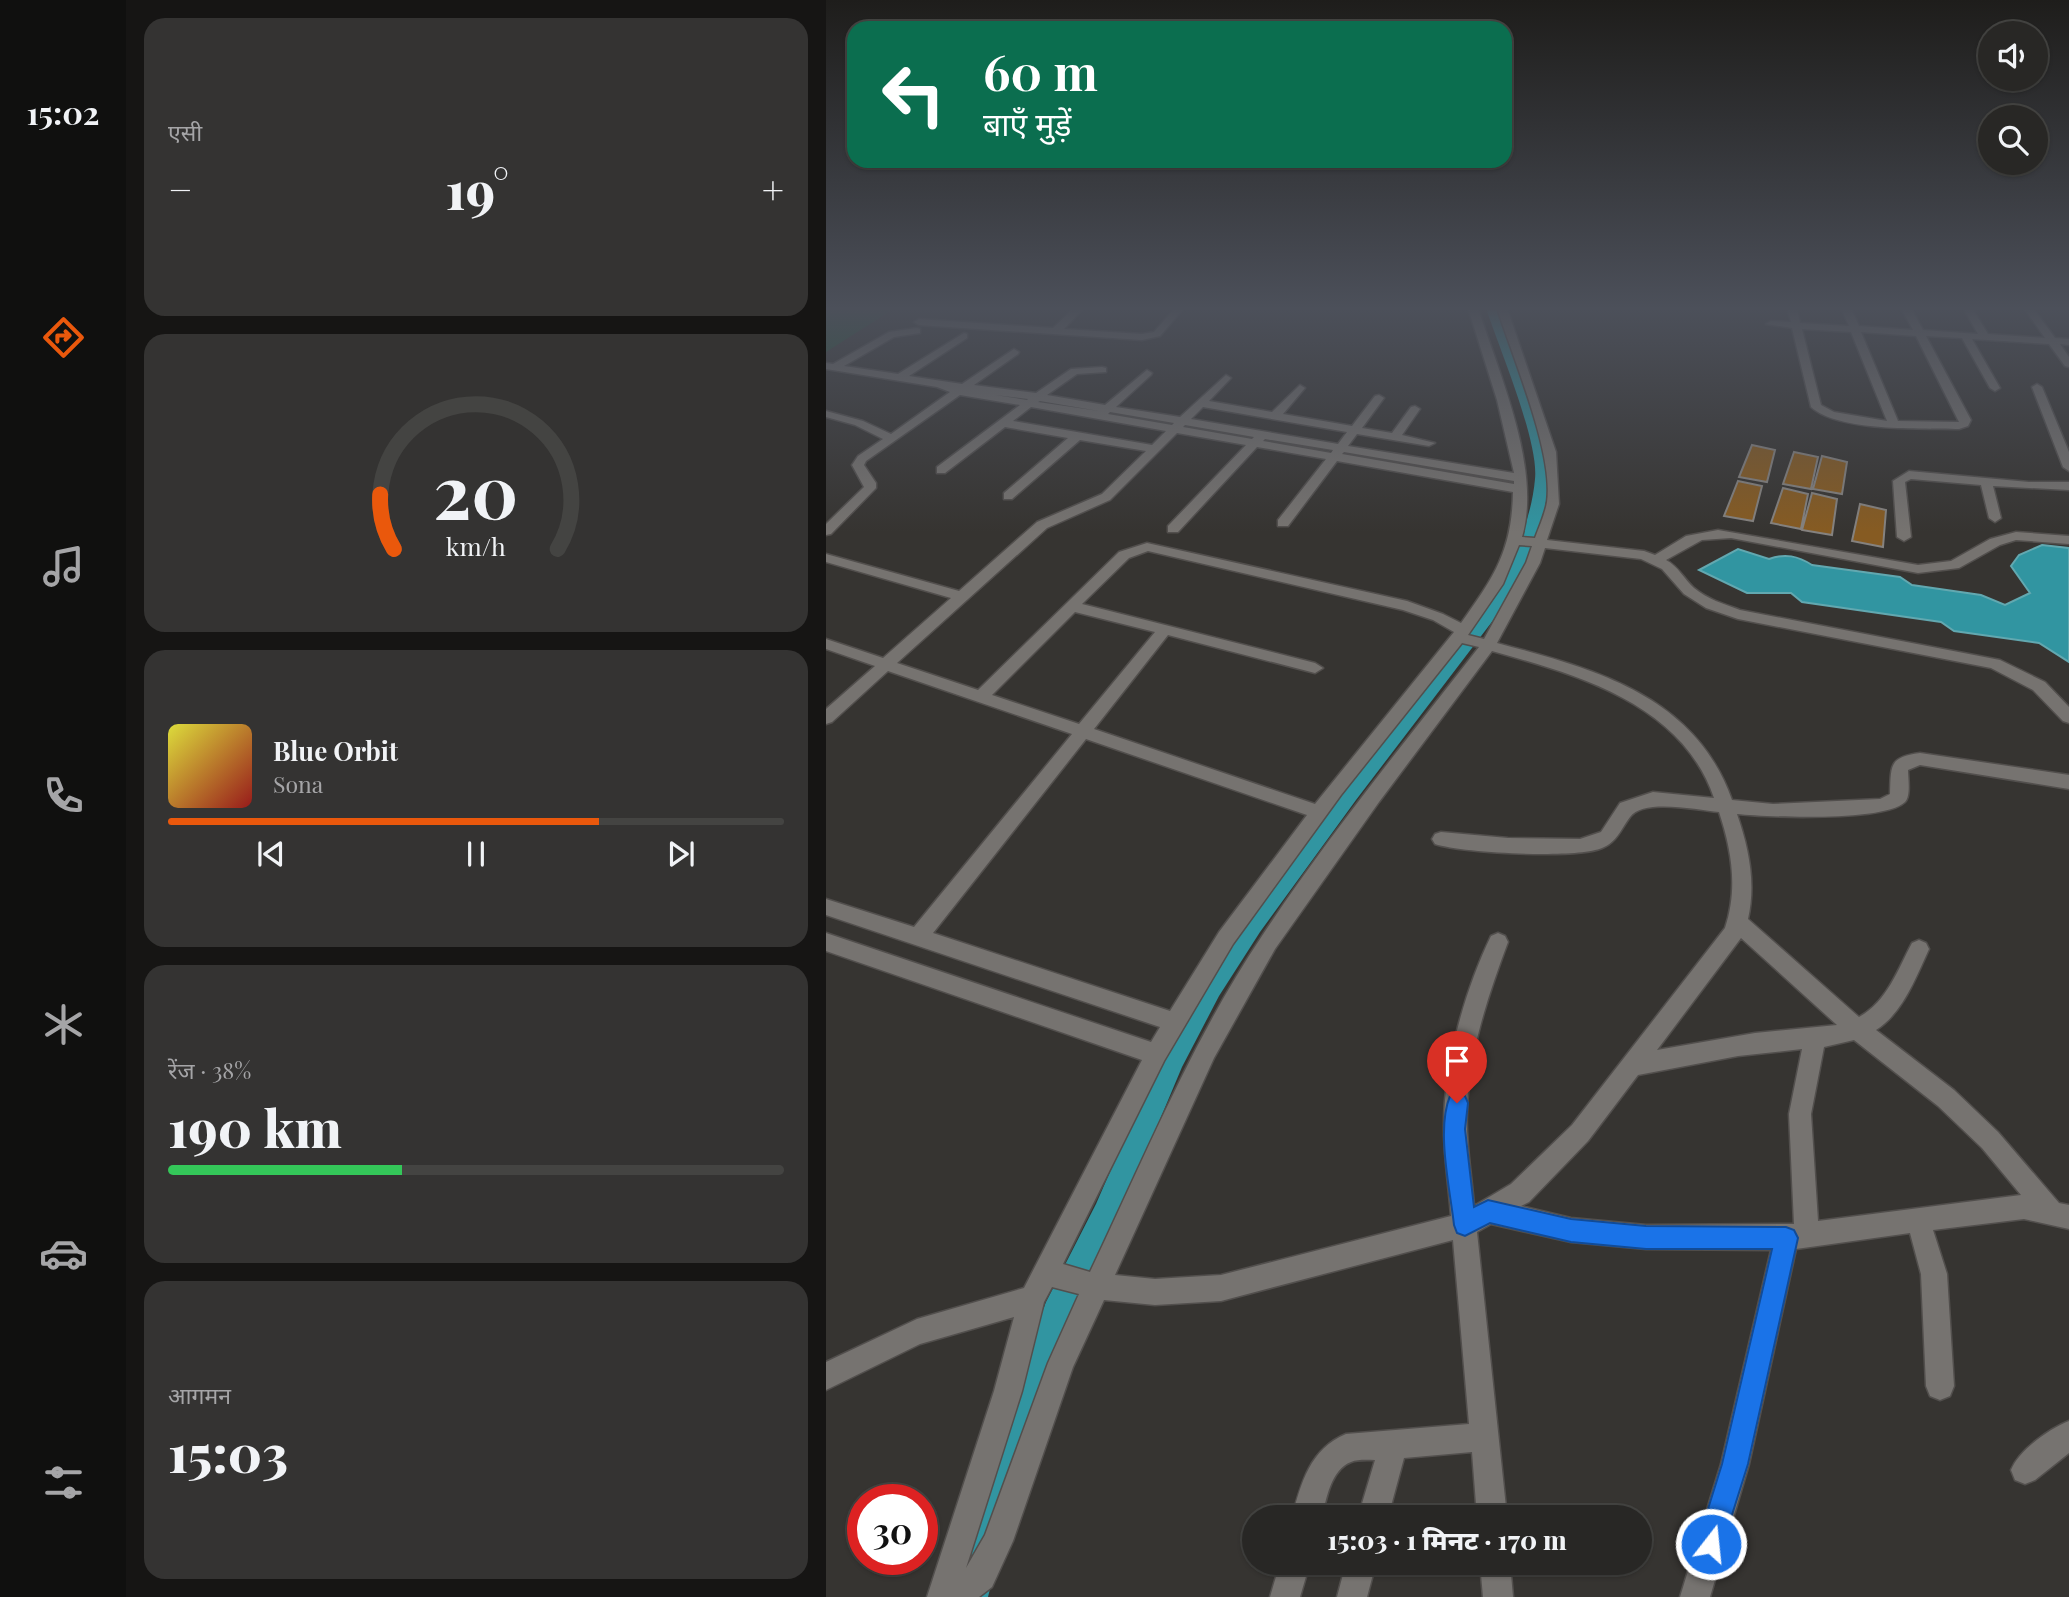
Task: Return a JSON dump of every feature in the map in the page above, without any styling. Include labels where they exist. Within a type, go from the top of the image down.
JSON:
[{"type":"street","points":[[929,383],[1520,484]]},
{"type":"street","points":[[826,531],[870,488],[870,483],[858,466],[862,459],[969,383]]},
{"type":"street","points":[[941,470],[1060,383]]},
{"type":"street","points":[[1104,412],[1136,383]]},
{"type":"street","points":[[826,718],[1042,525],[1064,515],[1087,510],[1106,497],[1222,383]]},
{"type":"street","points":[[1496,383],[1520,469],[1519,524],[1528,541]]},
{"type":"street","points":[[942,1597],[1008,1391],[1032,1299],[1051,1274],[1156,1054],[1226,938],[1320,812],[1471,639],[1518,594],[1528,541],[1553,504],[1554,485],[1550,452],[1527,383]]},
{"type":"street","points":[[1810,383],[1816,407],[1831,415],[1880,425],[1964,424],[1964,417],[1945,383]]},
{"type":"street","points":[[1876,383],[1892,424]]},
{"type":"street","points":[[1992,383],[1995,388]]},
{"type":"street","points":[[2037,387],[2069,467]]},
{"type":"street","points":[[1275,416],[1300,388]]},
{"type":"street","points":[[1283,523],[1379,398]]},
{"type":"street","points":[[1200,403],[1429,443]]},
{"type":"street","points":[[1395,437],[1415,409]]},
{"type":"street","points":[[826,415],[859,423],[891,438]]},
{"type":"street","points":[[1003,423],[1154,449]]},
{"type":"street","points":[[1008,496],[1077,436]]},
{"type":"street","points":[[1173,528],[1259,438]]},
{"type":"street","points":[[1904,537],[1899,481],[1904,476],[1922,474],[2069,486]]},
{"type":"street","points":[[1986,481],[1995,518]]},
{"type":"street","points":[[1657,560],[1692,537],[1707,533],[1731,534],[1917,569],[1954,565],[1995,542],[2016,536],[2069,540]]},
{"type":"street","points":[[1528,541],[1643,555],[1667,566],[1689,591],[1711,605],[1738,614],[1995,664],[2039,686],[2069,717]]},
{"type":"street","points":[[980,697],[1124,555],[1147,547],[1407,606],[1438,617],[1471,639],[1606,681],[1634,694],[1695,742],[1708,762],[1728,807],[1743,870],[1742,907],[1734,932],[1580,1133],[1520,1193],[1465,1225],[1221,1287],[1155,1292],[1089,1285],[1051,1274]]},
{"type":"street","points":[[826,558],[963,597]]},
{"type":"street","points":[[1071,606],[1315,668]]},
{"type":"street","points":[[918,937],[1164,629]]},
{"type":"street","points":[[955,1597],[980,1586],[1089,1285],[1206,1051],[1268,943],[1373,797],[1471,639]]},
{"type":"street","points":[[826,644],[1320,812]]},
{"type":"street","points":[[1441,838],[1508,845],[1580,846],[1596,843],[1607,837],[1626,808],[1653,799],[1773,811],[1882,806],[1899,797],[1899,768],[1905,761],[1920,759],[2069,782]]},
{"type":"street","points":[[826,907],[1175,1022]]},
{"type":"street","points":[[1737,922],[1857,1029],[1946,1098],[2060,1214]]},
{"type":"street","points":[[826,942],[1156,1054]]},
{"type":"street","points":[[1491,1505],[1455,1129],[1460,1078],[1472,1009],[1498,942]]},
{"type":"street","points":[[1634,1065],[1772,1041],[1815,1039],[1857,1029],[1874,1021],[1888,1006],[1919,949]]},
{"type":"street","points":[[1695,1597],[1735,1464],[1796,1237],[1800,1115],[1815,1039]]},
{"type":"street","points":[[1488,1211],[1571,1230],[1646,1237],[1796,1237],[2024,1207],[2060,1214]]},
{"type":"street","points":[[1918,1219],[1934,1274],[1940,1386]]},
{"type":"street","points":[[826,1376],[917,1332],[1032,1299]]},
{"type":"street","points":[[2025,1470],[2069,1436]]},
{"type":"street","points":[[1310,1505],[1317,1482],[1329,1458],[1346,1448],[1486,1437]]},
{"type":"street","points":[[1376,1505],[1393,1445]]},
{"type":"street","points":[[1285,1597],[1291,1575]]},
{"type":"street","points":[[1352,1597],[1358,1575]]},
{"type":"street","points":[[1496,1575],[1498,1597]]},
{"type":"water","points":[[2042,545],[2069,548],[2069,662],[2039,643],[1954,631],[1941,622],[1802,602],[1791,593],[1747,593],[1699,570],[1738,549],[1769,559],[1791,556],[1812,565],[1900,577],[1912,585],[1981,595],[2005,605],[2030,593],[2011,566],[2019,555]]},
{"type":"building","points":[[1752,445],[1775,450],[1767,482],[1739,477]]},
{"type":"building","points":[[1794,452],[1818,457],[1811,489],[1783,484]]},
{"type":"building","points":[[1822,456],[1847,462],[1842,494],[1813,489]]},
{"type":"building","points":[[1738,481],[1762,486],[1753,521],[1724,516]]},
{"type":"building","points":[[1783,488],[1808,494],[1801,529],[1771,523]]},
{"type":"building","points":[[1812,493],[1837,499],[1832,535],[1802,530]]},
{"type":"building","points":[[1860,504],[1886,510],[1883,547],[1852,541]]},
{"type":"waterway","points":[[969,1597],[1012,1435],[1062,1302],[1106,1214],[1172,1059],[1210,988],[1252,925],[1349,794],[1498,602],[1526,549],[1534,525],[1543,477],[1535,433],[1517,383]]},
{"type":"route","points":[[1457,1103],[1455,1129],[1465,1225],[1488,1211],[1571,1230],[1646,1237],[1786,1238],[1735,1464],[1711,1544]]}]
